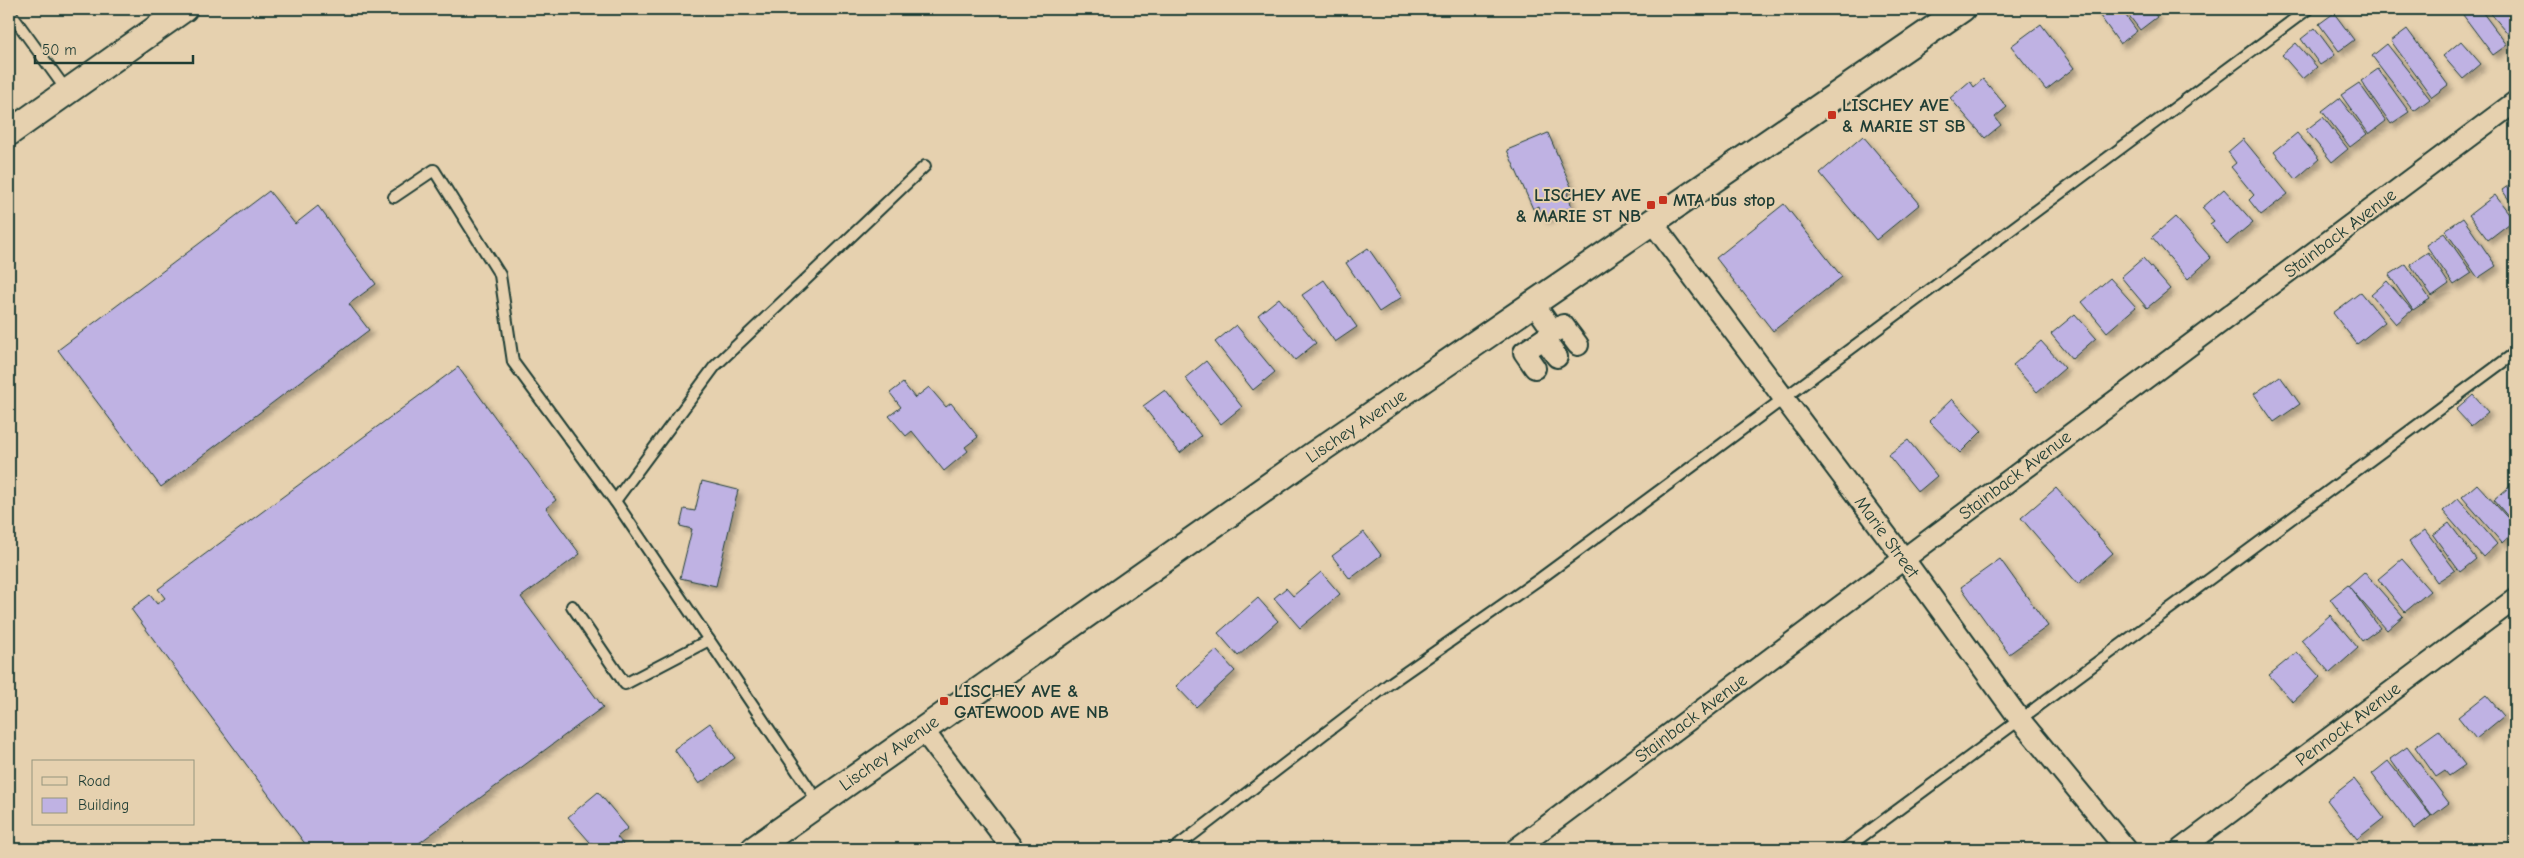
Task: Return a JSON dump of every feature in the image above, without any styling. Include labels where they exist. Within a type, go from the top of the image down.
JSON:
[{"type":"street","points":[[9,133],[184,9]]},
{"type":"street","name":"Lischey Avenue","points":[[754,849],[818,802],[1310,457],[1962,9]]},
{"type":"street","name":"Stainback Avenue","points":[[1516,849],[2515,102]]},
{"type":"street","name":"Marie Street","points":[[1652,222],[1785,398],[2021,721],[2126,849]]},
{"type":"street","points":[[1534,304],[1549,336],[1556,357]]},
{"type":"street","points":[[1535,368],[1524,352],[1563,325],[1578,345]]},
{"type":"street","name":"Pennock Avenue","points":[[2181,849],[2515,599]]},
{"type":"street","points":[[923,730],[1013,849]]},
{"type":"lane","points":[[1174,849],[1389,684],[1541,578],[2308,9]]},
{"type":"lane","points":[[9,11],[67,92]]},
{"type":"lane","points":[[615,501],[715,366],[925,166]]},
{"type":"lane","points":[[394,197],[434,170],[500,275],[513,362],[615,501],[818,802]]},
{"type":"lane","points":[[1845,849],[2021,721],[2515,353]]},
{"type":"lane","points":[[572,606],[625,684],[709,640]]},
{"type":"building","points":[[2095,9],[2121,9],[2137,31],[2120,44]]},
{"type":"building","points":[[2124,9],[2151,9],[2157,17],[2140,30]]},
{"type":"building","points":[[2471,9],[2480,9],[2507,45],[2493,55],[2463,15]]},
{"type":"building","points":[[2487,9],[2510,9],[2515,15],[2515,32],[2510,36]]},
{"type":"building","points":[[2334,13],[2354,40],[2339,51],[2319,24]]},
{"type":"building","points":[[2041,24],[2074,68],[2046,90],[2011,46]]},
{"type":"building","points":[[2315,28],[2335,55],[2320,65],[2301,39]]},
{"type":"building","points":[[2407,29],[2448,85],[2432,97],[2391,41]]},
{"type":"building","points":[[2461,41],[2481,64],[2463,79],[2443,56]]},
{"type":"building","points":[[2296,43],[2317,67],[2303,79],[2282,55]]},
{"type":"building","points":[[2387,44],[2430,99],[2414,111],[2372,56]]},
{"type":"building","points":[[2378,69],[2409,112],[2391,124],[2361,81]]},
{"type":"building","points":[[1983,79],[2007,107],[1995,117],[2001,125],[1985,138],[1950,98],[1970,81],[1974,87]]},
{"type":"building","points":[[2359,83],[2386,121],[2369,134],[2341,95]]},
{"type":"building","points":[[2339,98],[2367,134],[2350,147],[2322,111]]},
{"type":"building","points":[[2323,117],[2348,149],[2332,162],[2306,130]]},
{"type":"building","points":[[1548,133],[1573,191],[1567,193],[1572,207],[1544,219],[1538,206],[1533,209],[1507,150]]},
{"type":"building","points":[[2297,133],[2319,159],[2296,179],[2274,152]]},
{"type":"building","points":[[1863,136],[1920,204],[1876,240],[1820,173]]},
{"type":"building","points":[[2243,139],[2288,194],[2261,215],[2249,200],[2254,195],[2231,167],[2236,163],[2228,152]]},
{"type":"building","points":[[2515,181],[2515,208],[2502,190]]},
{"type":"building","points":[[2224,189],[2253,222],[2227,244],[2210,224],[2214,221],[2202,208]]},
{"type":"building","points":[[269,191],[295,224],[318,206],[376,284],[349,304],[369,330],[161,487],[58,350]]},
{"type":"building","points":[[2495,195],[2514,220],[2488,240],[2469,215]]},
{"type":"building","points":[[1784,204],[1842,277],[1773,331],[1716,258]]},
{"type":"building","points":[[2175,217],[2211,258],[2188,279],[2152,237]]},
{"type":"building","points":[[2463,218],[2496,266],[2478,278],[2445,230]]},
{"type":"building","points":[[2444,233],[2472,273],[2454,285],[2426,245]]},
{"type":"building","points":[[1368,248],[1402,297],[1379,312],[1346,263]]},
{"type":"building","points":[[2428,252],[2449,284],[2432,296],[2410,264]]},
{"type":"building","points":[[2143,258],[2170,289],[2147,308],[2121,277]]},
{"type":"building","points":[[2406,264],[2430,299],[2413,310],[2389,275]]},
{"type":"building","points":[[2110,278],[2136,307],[2107,332],[2082,302]]},
{"type":"building","points":[[1324,280],[1357,327],[1335,342],[1302,295]]},
{"type":"building","points":[[2387,281],[2412,310],[2396,324],[2371,295]]},
{"type":"building","points":[[2361,292],[2385,322],[2357,344],[2333,313]]},
{"type":"building","points":[[1279,298],[1316,343],[1295,360],[1258,315]]},
{"type":"building","points":[[2075,314],[2096,338],[2072,359],[2051,334]]},
{"type":"building","points":[[1236,325],[1275,372],[1253,390],[1215,342]]},
{"type":"building","points":[[2041,341],[2065,368],[2037,392],[2013,365]]},
{"type":"building","points":[[1206,361],[1242,407],[1221,424],[1185,378]]},
{"type":"building","points":[[458,367],[556,500],[546,508],[580,554],[521,597],[603,707],[411,849],[309,849],[131,609],[150,595],[157,604],[165,598],[158,589]]},
{"type":"building","points":[[2280,376],[2300,404],[2274,422],[2254,394]]},
{"type":"building","points":[[903,383],[915,398],[929,387],[946,407],[951,403],[978,437],[965,447],[968,451],[944,471],[912,431],[906,436],[889,416],[901,407],[890,393]]},
{"type":"building","points":[[1165,390],[1201,436],[1180,453],[1143,406]]},
{"type":"building","points":[[2473,395],[2488,412],[2471,426],[2456,410]]},
{"type":"building","points":[[1952,399],[1982,431],[1960,453],[1929,421]]},
{"type":"building","points":[[1908,440],[1937,476],[1918,492],[1888,455]]},
{"type":"building","points":[[702,481],[738,490],[716,586],[680,578],[692,529],[680,526],[684,509],[695,511]]},
{"type":"building","points":[[2515,482],[2515,525],[2494,500]]},
{"type":"building","points":[[2477,484],[2515,526],[2515,531],[2502,543],[2462,497]]},
{"type":"building","points":[[2056,488],[2113,553],[2078,584],[2021,518]]},
{"type":"building","points":[[2458,498],[2497,544],[2483,557],[2443,511]]},
{"type":"building","points":[[2449,523],[2476,559],[2460,572],[2433,535]]},
{"type":"building","points":[[2425,530],[2455,570],[2437,582],[2409,542]]},
{"type":"building","points":[[1364,532],[1381,555],[1350,579],[1332,556]]},
{"type":"building","points":[[2000,559],[2048,626],[2009,654],[1961,587]]},
{"type":"building","points":[[2402,559],[2430,591],[2405,612],[2378,579]]},
{"type":"building","points":[[1321,572],[1340,594],[1300,628],[1274,598],[1286,588],[1293,596]]},
{"type":"building","points":[[2364,572],[2403,616],[2387,630],[2348,586]]},
{"type":"building","points":[[2348,585],[2380,628],[2362,641],[2330,599]]},
{"type":"building","points":[[1258,598],[1278,621],[1238,656],[1218,633]]},
{"type":"building","points":[[2330,615],[2358,648],[2330,673],[2301,640]]},
{"type":"building","points":[[1216,650],[1235,671],[1196,707],[1176,686]]},
{"type":"building","points":[[2297,652],[2320,677],[2293,702],[2269,675]]},
{"type":"building","points":[[2486,695],[2504,716],[2476,739],[2458,717]]},
{"type":"building","points":[[710,723],[735,758],[699,784],[674,749]]},
{"type":"building","points":[[2439,730],[2465,765],[2449,776],[2445,771],[2436,777],[2415,747]]},
{"type":"building","points":[[2407,747],[2449,803],[2432,816],[2390,759]]},
{"type":"building","points":[[2388,761],[2431,816],[2414,829],[2372,774]]},
{"type":"building","points":[[2354,779],[2384,818],[2357,839],[2327,800]]},
{"type":"building","points":[[598,792],[628,828],[617,837],[623,844],[616,849],[596,849],[568,817]]},
{"type":"place","name":"LISCHEY AVE & MARIE ST SB","points":[[1832,115]]},
{"type":"place","name":"MTA bus stop","points":[[1663,200]]},
{"type":"place","name":"LISCHEY AVE & MARIE ST NB","points":[[1651,205]]},
{"type":"place","name":"LISCHEY AVE & GATEWOOD AVE NB","points":[[944,701]]}]
